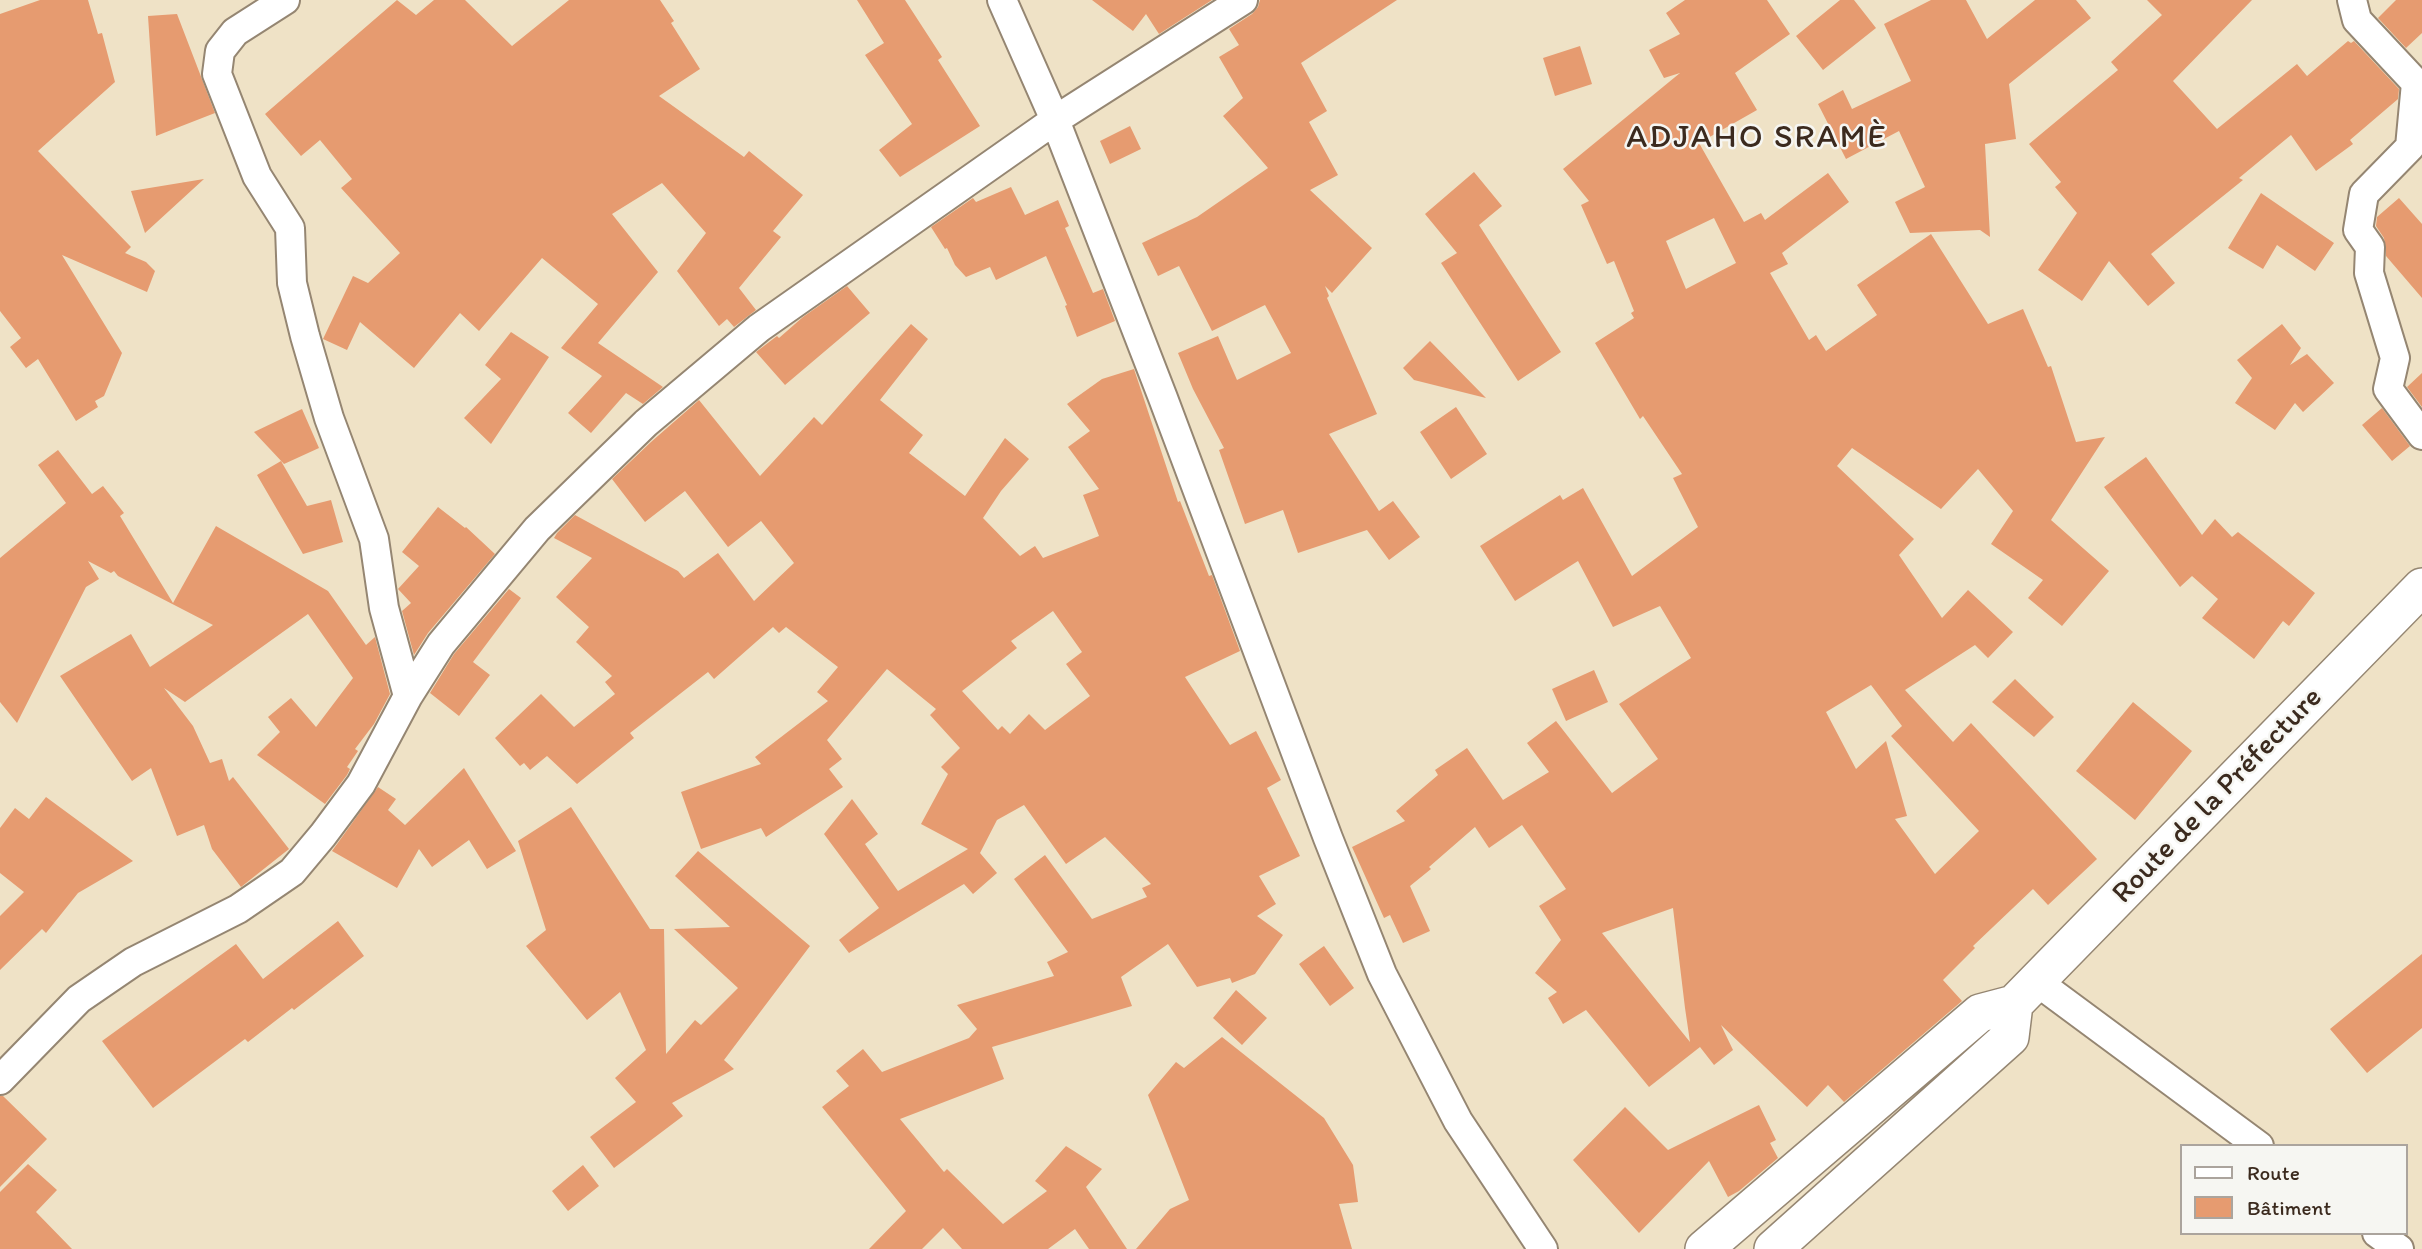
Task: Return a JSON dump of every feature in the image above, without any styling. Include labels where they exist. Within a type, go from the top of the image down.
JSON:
[{"type":"street","points":[[285,0],[235,32],[220,51],[217,74],[257,176],[290,228],[292,283],[305,336],[329,418],[374,539],[384,608],[408,696]]},
{"type":"street","points":[[1002,0],[1055,120],[1382,974],[1458,1121],[1543,1249]]},
{"type":"street","points":[[0,1080],[79,999],[133,962],[238,909],[292,872],[361,784],[408,696],[441,644],[537,529],[646,423],[760,328],[1055,120],[1243,0]]},
{"type":"street","points":[[2353,0],[2357,20],[2416,83],[2410,147],[2364,194],[2358,230],[2370,247],[2369,273],[2395,358],[2388,389],[2422,435]]},
{"type":"street","name":"Route de la Préfecture","points":[[2025,993],[2422,587]]},
{"type":"street","points":[[2025,993],[2256,1144]]},
{"type":"street","points":[[1704,1249],[1980,1013],[2025,993]]},
{"type":"street","points":[[1773,1249],[2010,1037],[2025,993]]},
{"type":"street","points":[[2380,1235],[2399,1249]]},
{"type":"building","points":[[40,0],[88,0],[98,34],[102,33],[115,82],[38,151],[131,247],[125,253],[146,262],[155,271],[147,292],[62,255],[122,353],[104,396],[95,401],[98,407],[76,421],[38,359],[26,368],[10,347],[21,338],[0,311],[0,14]]},
{"type":"building","points":[[397,0],[416,15],[434,0],[465,0],[512,46],[569,0],[660,0],[700,69],[659,96],[744,157],[749,151],[803,195],[773,231],[781,237],[739,288],[756,310],[734,327],[727,319],[719,326],[677,271],[706,233],[662,183],[612,214],[658,272],[598,343],[663,387],[643,404],[626,393],[591,433],[568,413],[602,376],[561,348],[598,304],[542,258],[479,331],[460,313],[414,368],[360,322],[347,350],[323,339],[353,276],[368,283],[400,253],[341,188],[352,179],[320,140],[301,156],[265,114]]},
{"type":"building","points":[[857,0],[905,0],[942,57],[938,60],[980,126],[900,177],[879,150],[912,124],[865,55],[884,43]]},
{"type":"building","points":[[1092,0],[1212,0],[1159,34],[1146,14],[1133,31]]},
{"type":"building","points":[[1260,0],[1397,0],[1301,63],[1327,111],[1309,122],[1338,175],[1310,190],[1372,248],[1332,293],[1325,286],[1329,296],[1327,298],[1377,414],[1329,434],[1379,511],[1393,501],[1420,537],[1389,560],[1367,530],[1298,553],[1283,510],[1245,524],[1219,450],[1224,448],[1193,389],[1178,353],[1218,336],[1237,380],[1291,353],[1265,305],[1212,331],[1179,266],[1158,276],[1142,243],[1197,217],[1268,168],[1223,116],[1243,98],[1219,57],[1239,45],[1229,29],[1252,14]]},
{"type":"building","points":[[1685,0],[1767,0],[1790,34],[1735,73],[1757,110],[1699,143],[1744,222],[1761,213],[1765,220],[1828,173],[1849,202],[1782,253],[1788,264],[1770,273],[1809,340],[1816,335],[1826,351],[1877,315],[1857,285],[1931,234],[1988,324],[2023,309],[2048,367],[2051,366],[2076,442],[2105,437],[2051,520],[2109,571],[2062,626],[2028,598],[2043,580],[1991,544],[2013,511],[1978,469],[1941,509],[1852,448],[1837,466],[1914,539],[1899,555],[1942,618],[1968,590],[2013,632],[1988,658],[1975,645],[1905,690],[1953,742],[1971,723],[2097,859],[2048,905],[2033,889],[1973,946],[1975,948],[1943,980],[1962,1001],[1844,1102],[1828,1085],[1807,1107],[1721,1025],[1733,1050],[1714,1065],[1700,1047],[1649,1087],[1586,1010],[1563,1024],[1548,998],[1557,992],[1535,973],[1561,940],[1539,906],[1566,889],[1522,825],[1489,848],[1475,827],[1429,867],[1431,869],[1410,886],[1430,931],[1403,943],[1390,915],[1384,918],[1352,847],[1405,821],[1396,811],[1438,775],[1435,770],[1467,748],[1503,800],[1549,772],[1527,743],[1556,721],[1612,793],[1658,759],[1619,704],[1691,658],[1660,606],[1613,627],[1578,561],[1515,601],[1480,546],[1560,495],[1563,500],[1583,488],[1632,576],[1698,527],[1673,478],[1682,474],[1643,416],[1640,419],[1595,343],[1634,318],[1631,313],[1634,311],[1614,261],[1607,264],[1581,205],[1589,201],[1563,169],[1680,73],[1664,78],[1649,50],[1680,34],[1666,13]],"holes":[[[1714,218],[1736,263],[1686,289],[1666,241]],[[1871,685],[1902,726],[1891,736],[1979,831],[1935,874],[1895,819],[1907,816],[1886,741],[1856,769],[1826,712]],[[1673,908],[1690,1042],[1602,933]]]},
{"type":"building","points":[[1840,0],[1854,0],[1876,28],[1823,70],[1796,36]]},
{"type":"building","points":[[1931,0],[1966,0],[1987,39],[2035,0],[2076,0],[2091,18],[2009,84],[2016,139],[1985,144],[1990,237],[1980,230],[1910,233],[1895,202],[1925,187],[1899,131],[1846,159],[1818,104],[1843,90],[1852,109],[1911,81],[1884,24]]},
{"type":"building","points":[[2147,0],[2252,0],[2173,81],[2217,129],[2297,64],[2307,76],[2348,41],[2354,41],[2399,89],[2398,99],[2350,140],[2353,144],[2316,171],[2291,135],[2239,178],[2243,180],[2151,254],[2175,283],[2148,306],[2109,261],[2082,301],[2038,270],[2077,213],[2055,187],[2061,182],[2029,144],[2118,70],[2111,62],[2162,15]]},
{"type":"building","points":[[2396,0],[2422,0],[2422,33],[2406,48],[2378,18]]},
{"type":"building","points":[[177,14],[215,113],[156,136],[148,16]]},
{"type":"building","points":[[1580,46],[1592,84],[1555,96],[1543,58]]},
{"type":"building","points":[[1130,126],[1141,149],[1110,164],[1100,141]]},
{"type":"building","points":[[1474,172],[1502,206],[1479,225],[1561,352],[1518,381],[1441,263],[1457,253],[1425,214]]},
{"type":"building","points":[[204,179],[145,233],[131,191]]},
{"type":"building","points":[[1011,187],[1025,215],[1058,200],[1069,226],[1065,228],[1093,293],[1103,289],[1115,321],[1077,337],[1046,256],[996,280],[990,267],[966,277],[955,265],[947,248],[945,249],[931,227],[973,198],[976,202]]},
{"type":"building","points":[[2261,193],[2334,243],[2315,271],[2277,245],[2263,269],[2228,248]]},
{"type":"building","points":[[2399,198],[2422,224],[2422,298],[2386,256],[2384,238],[2376,226],[2377,217]]},
{"type":"building","points":[[847,286],[870,313],[785,385],[756,352],[777,336],[779,338],[803,317]]},
{"type":"building","points":[[911,324],[928,339],[880,400],[923,435],[909,453],[965,496],[1005,438],[1029,459],[1001,491],[983,518],[1020,556],[1035,546],[1043,558],[1099,536],[1083,495],[1099,489],[1068,447],[1090,431],[1067,404],[1102,379],[1134,369],[1178,502],[1180,501],[1209,576],[1212,575],[1240,651],[1185,677],[1230,745],[1256,731],[1281,780],[1267,788],[1300,856],[1259,876],[1276,904],[1257,916],[1283,935],[1255,974],[1232,983],[1230,978],[1197,987],[1168,944],[1121,977],[1132,1006],[992,1047],[1004,1079],[900,1119],[944,1172],[947,1169],[1003,1224],[1047,1191],[1035,1181],[1066,1146],[1102,1169],[1086,1187],[1127,1249],[1089,1249],[1075,1229],[1048,1249],[962,1249],[943,1228],[922,1249],[869,1249],[906,1211],[822,1107],[849,1086],[836,1071],[863,1049],[882,1072],[969,1038],[977,1029],[957,1005],[1054,976],[1047,962],[1068,952],[1014,879],[1045,855],[1092,919],[1147,897],[1142,888],[1151,884],[1105,837],[1066,864],[1024,805],[997,820],[980,853],[997,873],[973,894],[964,884],[849,953],[839,940],[879,908],[824,834],[852,799],[878,834],[865,844],[898,891],[968,849],[921,824],[948,774],[941,767],[960,748],[930,715],[936,709],[887,669],[827,740],[842,759],[829,769],[843,787],[766,837],[761,828],[701,849],[681,792],[761,764],[755,757],[828,701],[817,692],[838,667],[786,627],[779,633],[773,627],[714,679],[708,672],[630,733],[634,738],[577,784],[547,756],[530,770],[524,763],[520,766],[495,738],[541,694],[574,727],[615,694],[605,682],[612,676],[576,642],[589,627],[556,597],[592,558],[554,538],[575,515],[678,571],[684,578],[718,553],[754,601],[794,563],[761,521],[728,547],[685,491],[645,522],[612,479],[699,400],[760,476],[814,417],[822,425]],"holes":[[[1053,611],[1082,652],[1066,664],[1090,696],[1045,730],[1029,714],[1010,734],[1002,726],[998,730],[962,691],[1017,648],[1011,641]]]},
{"type":"building","points":[[2282,324],[2301,348],[2290,365],[2307,354],[2334,383],[2303,412],[2295,403],[2275,430],[2235,403],[2252,378],[2237,360]]},
{"type":"building","points":[[511,332],[549,357],[491,444],[464,418],[501,379],[485,365]]},
{"type":"building","points":[[1430,341],[1486,398],[1414,380],[1403,368]]},
{"type":"building","points":[[2422,373],[2422,407],[2407,387]]},
{"type":"building","points":[[1456,407],[1487,454],[1451,479],[1420,432]]},
{"type":"building","points":[[2382,408],[2410,446],[2392,461],[2362,425]]},
{"type":"building","points":[[302,409],[319,448],[284,464],[254,432]]},
{"type":"building","points":[[58,450],[92,494],[103,486],[124,513],[120,516],[173,603],[216,526],[328,591],[366,645],[375,637],[390,694],[374,724],[355,749],[358,751],[347,767],[350,769],[347,775],[325,804],[257,755],[280,732],[268,717],[291,698],[316,727],[353,678],[308,614],[185,702],[164,688],[193,726],[210,763],[222,759],[229,781],[233,777],[289,849],[241,887],[212,849],[204,825],[177,836],[151,768],[132,781],[60,676],[131,634],[150,667],[213,625],[118,576],[114,571],[111,573],[88,561],[99,579],[86,587],[17,723],[0,702],[0,558],[66,503],[38,465]]},
{"type":"building","points":[[2146,457],[2202,535],[2215,519],[2232,537],[2238,532],[2315,593],[2289,626],[2283,621],[2254,659],[2202,618],[2218,599],[2192,576],[2180,587],[2104,487]]},
{"type":"building","points":[[281,461],[307,506],[331,500],[343,542],[303,554],[257,475]]},
{"type":"building","points":[[438,507],[466,527],[495,554],[428,633],[414,655],[402,611],[411,603],[398,589],[419,566],[402,552]]},
{"type":"building","points":[[509,589],[521,598],[473,662],[490,675],[459,716],[430,693],[454,654]]},
{"type":"building","points":[[1594,670],[1608,702],[1566,721],[1552,689]]},
{"type":"building","points":[[2015,679],[2054,717],[2034,737],[1992,702]]},
{"type":"building","points":[[2133,702],[2192,751],[2135,820],[2076,771]]},
{"type":"building","points":[[464,768],[516,851],[487,869],[469,840],[432,867],[419,849],[397,888],[332,851],[378,787],[396,799],[388,810],[405,825]]},
{"type":"building","points":[[46,797],[133,861],[78,893],[46,933],[42,929],[0,970],[0,916],[24,892],[0,873],[0,828],[15,808],[29,819]]},
{"type":"building","points":[[571,807],[650,929],[664,929],[666,1054],[695,1020],[701,1025],[738,988],[674,929],[730,927],[675,876],[698,851],[810,946],[724,1060],[734,1069],[672,1103],[683,1116],[614,1168],[590,1137],[636,1102],[615,1078],[646,1050],[620,992],[587,1020],[526,946],[546,930],[518,841]]},
{"type":"building","points":[[338,921],[364,956],[294,1010],[292,1008],[248,1042],[245,1039],[153,1108],[102,1041],[236,944],[263,979]]},
{"type":"building","points":[[1324,946],[1354,988],[1330,1006],[1299,964]]},
{"type":"building","points":[[2422,954],[2422,1028],[2367,1073],[2330,1029]]},
{"type":"building","points":[[1236,990],[1267,1018],[1242,1045],[1213,1018]]},
{"type":"building","points":[[1222,1037],[1324,1118],[1353,1165],[1358,1202],[1339,1204],[1352,1249],[1136,1249],[1170,1209],[1189,1200],[1148,1095],[1176,1062],[1184,1068]]},
{"type":"building","points":[[0,1096],[47,1139],[0,1187]]},
{"type":"building","points":[[1759,1105],[1776,1140],[1770,1143],[1778,1158],[1728,1197],[1709,1161],[1639,1233],[1573,1160],[1625,1107],[1668,1150]]},
{"type":"building","points":[[28,1164],[57,1190],[36,1212],[72,1249],[0,1249],[0,1192]]},
{"type":"building","points":[[583,1165],[599,1186],[568,1211],[552,1191]]},
{"type":"district","name":"ADJAHO SRAMÈ","points":[[1757,139]]}]
